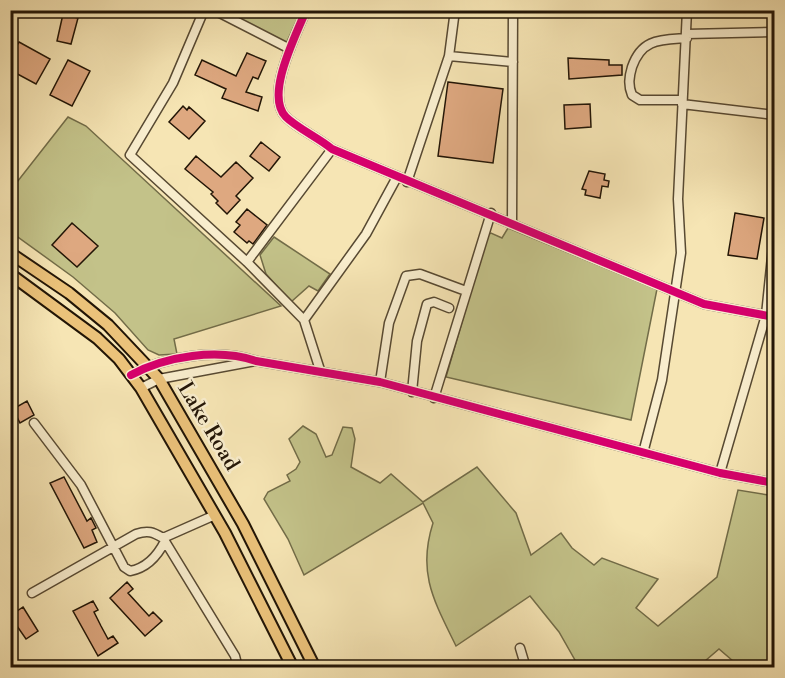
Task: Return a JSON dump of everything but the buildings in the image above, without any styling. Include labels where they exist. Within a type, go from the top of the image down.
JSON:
[{"type":"main road","name":"Lake Road","points":[[10,254],[69,293],[100,319],[159,379],[243,524],[315,668]]},
{"type":"main road","name":"Lake Road","points":[[10,274],[97,338],[119,359],[141,388],[214,515],[293,668]]},
{"type":"street","points":[[204,10],[172,83],[129,155],[247,262],[304,320],[320,370]]},
{"type":"street","points":[[214,10],[290,49]]},
{"type":"street","points":[[306,10],[280,78],[280,106],[286,117],[332,148],[407,182],[491,213],[704,304],[770,316]]},
{"type":"street","points":[[407,182],[449,56],[455,10]]},
{"type":"street","points":[[512,222],[513,10]]},
{"type":"street","points":[[643,453],[662,380],[681,253],[678,199],[687,10]]},
{"type":"street","points":[[774,32],[687,36],[657,41],[643,47],[636,54],[629,76],[632,95],[640,100],[682,102],[774,115]]},
{"type":"street","points":[[449,56],[513,62]]},
{"type":"street","points":[[247,262],[332,148]]},
{"type":"street","points":[[304,320],[366,234],[397,177]]},
{"type":"street","points":[[434,398],[491,213]]},
{"type":"street","points":[[720,473],[770,316],[774,237]]},
{"type":"street","points":[[380,382],[389,323],[406,276],[420,274],[466,291]]},
{"type":"street","points":[[412,392],[417,341],[427,303],[434,302],[449,308]]},
{"type":"street","points":[[131,375],[146,367],[209,355],[237,354],[256,361],[320,370],[380,382],[720,473],[774,483]]},
{"type":"street","points":[[141,388],[159,379],[256,361]]},
{"type":"street","points":[[34,423],[81,485],[113,548],[124,567],[130,571],[151,560],[164,540],[214,515]]},
{"type":"street","points":[[32,593],[147,531],[164,540],[232,650],[238,668]]},
{"type":"street","points":[[520,648],[526,668]]},
{"type":"shaded area","points":[[198,11],[301,11],[284,48],[214,14]]},
{"type":"shaded area","points":[[68,117],[86,126],[281,306],[174,339],[177,354],[159,355],[148,350],[115,313],[73,277],[11,232],[10,191]]},
{"type":"shaded area","points":[[508,228],[657,289],[631,420],[446,377],[487,236],[491,233],[502,238]]},
{"type":"shaded area","points":[[274,237],[330,274],[318,291],[309,286],[291,302],[266,274],[260,255]]},
{"type":"shaded area","points":[[303,426],[316,434],[326,457],[332,455],[343,427],[352,428],[355,439],[351,467],[380,483],[391,474],[423,502],[477,467],[516,513],[531,555],[561,533],[572,548],[594,565],[602,558],[658,579],[636,608],[658,626],[717,577],[738,490],[774,496],[774,667],[740,667],[719,649],[698,667],[579,667],[559,632],[530,596],[456,646],[430,586],[427,557],[433,523],[423,503],[304,575],[288,539],[264,499],[268,492],[290,481],[287,475],[296,469],[300,462],[289,439]]},
{"type":"cycle path","points":[[306,10],[284,64],[280,80],[280,107],[286,117],[332,149],[704,304],[774,317]]},
{"type":"cycle path","points":[[131,375],[160,363],[192,356],[241,357],[380,382],[720,473],[774,483]]}]
